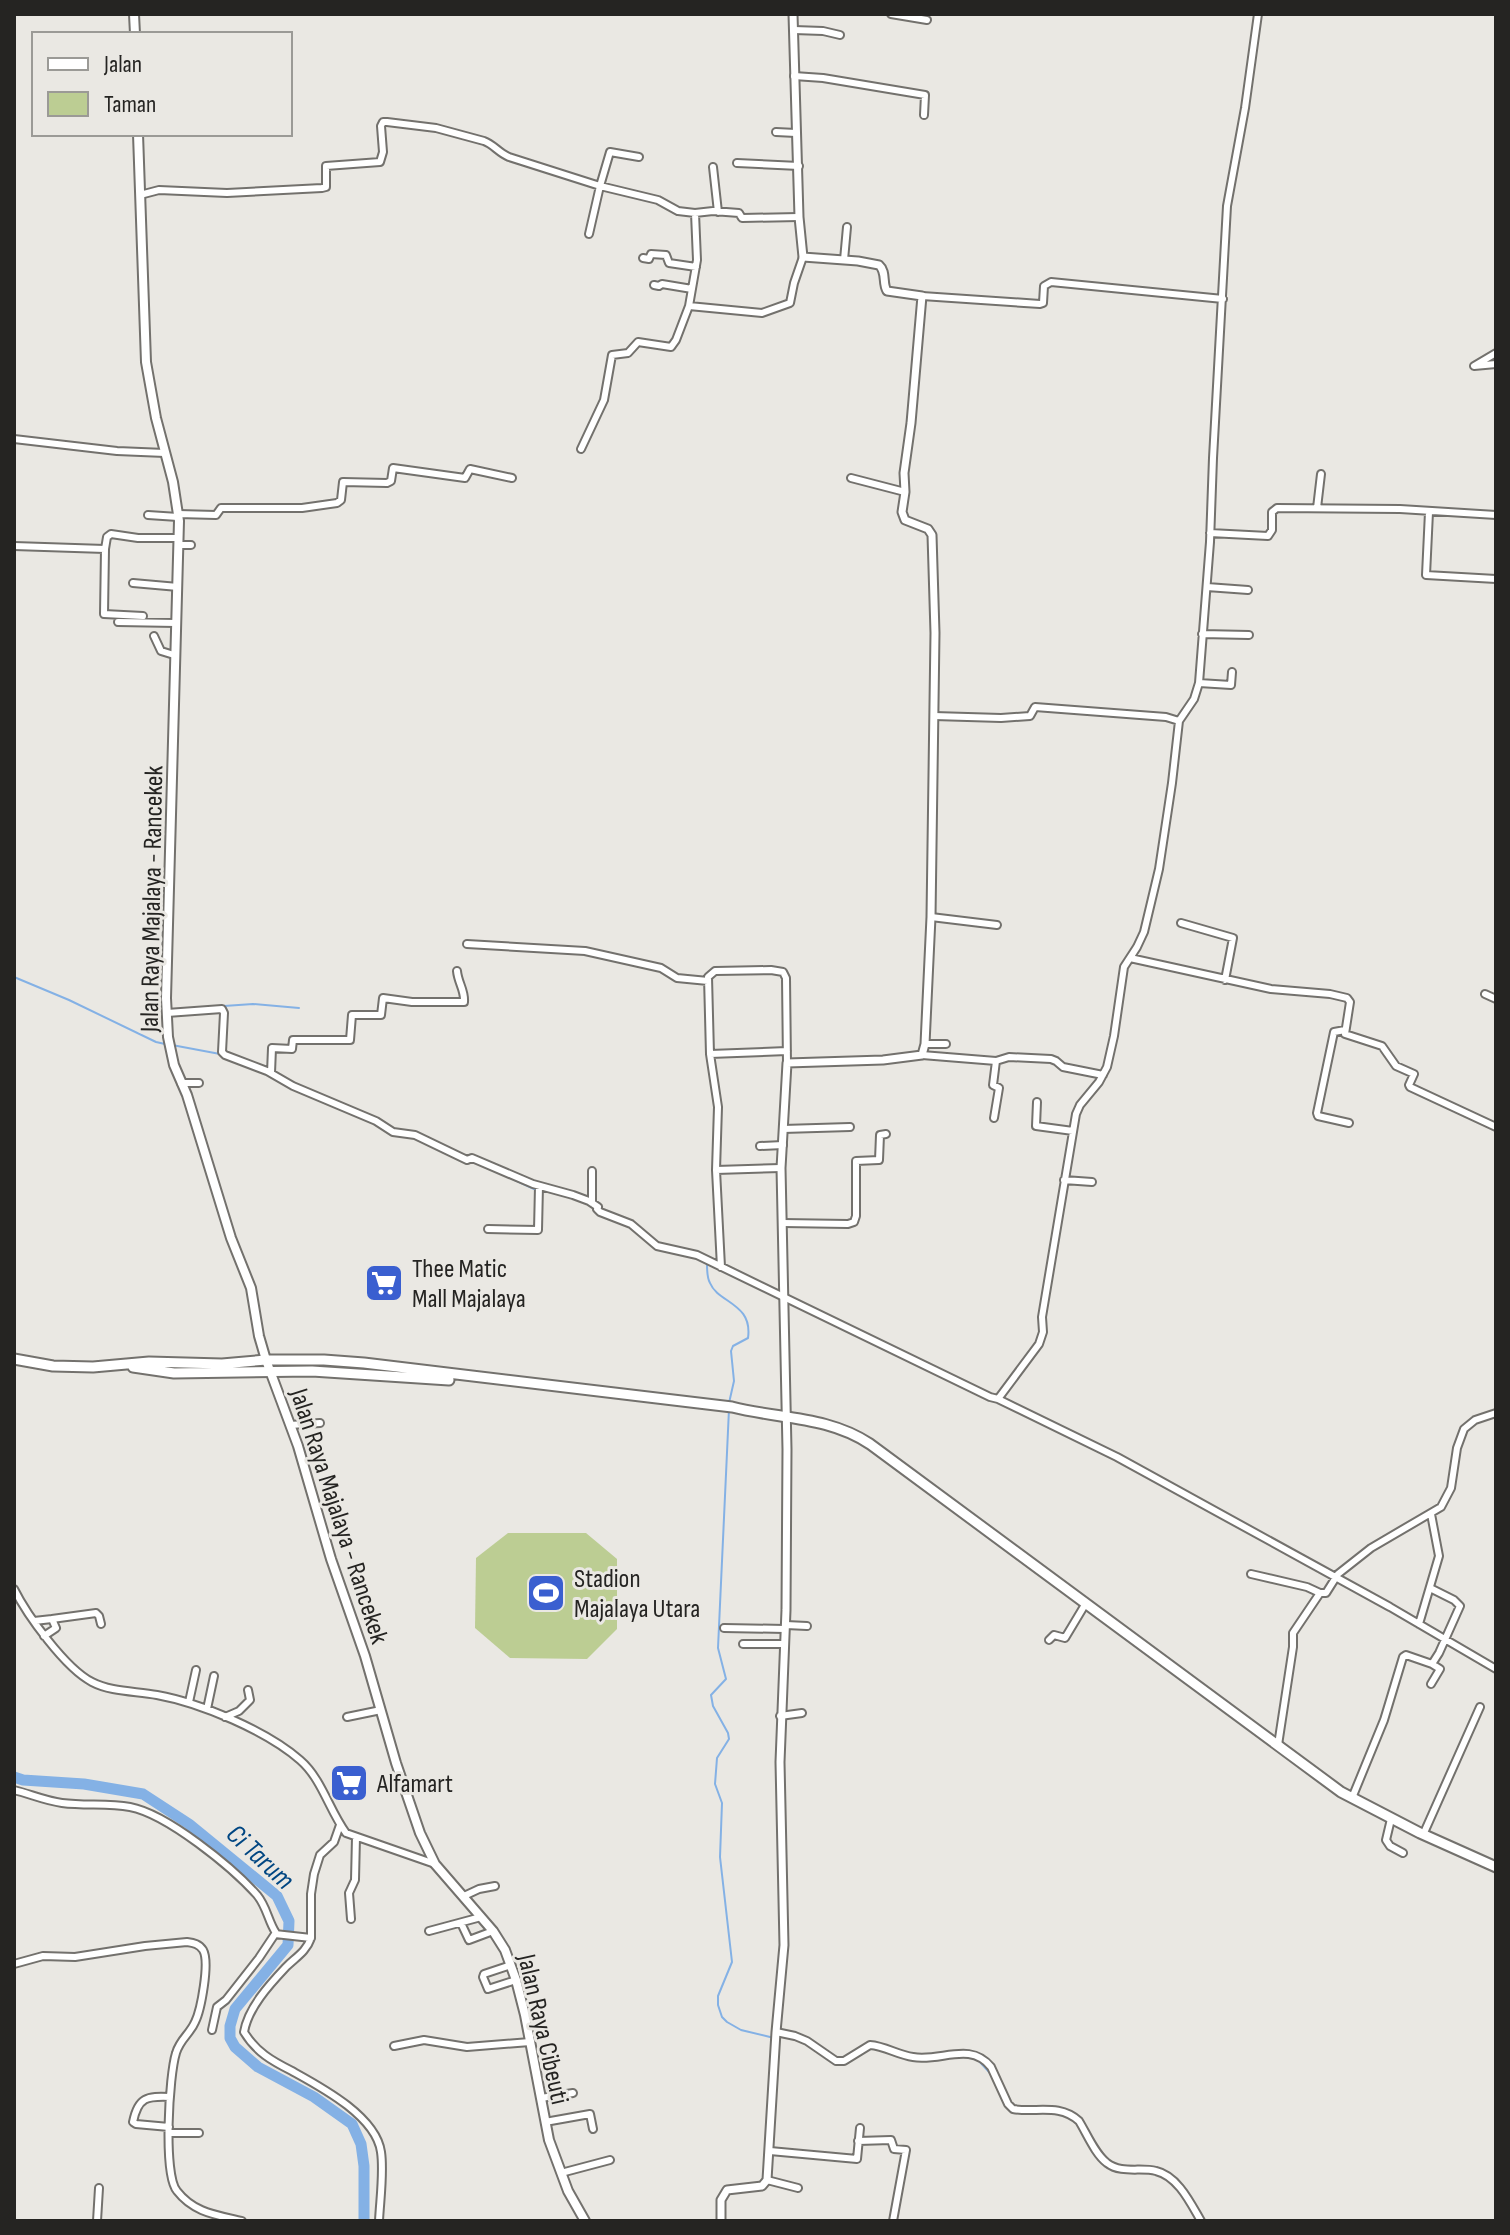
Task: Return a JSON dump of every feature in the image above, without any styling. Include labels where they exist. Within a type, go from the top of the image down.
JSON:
[{"type":"main road","name":"Jalan Raya Majalaya - Rancekek","points":[[138,136],[146,362],[178,516],[167,1013],[170,1051],[196,1122],[231,1238],[251,1288],[266,1360],[290,1425],[396,1763],[423,1840],[435,1864]]},
{"type":"main road","points":[[14,1359],[53,1366],[266,1360],[364,1363],[716,1405],[786,1415],[850,1431],[1323,1779],[1391,1819],[1496,1867]]},
{"type":"main road","points":[[127,1365],[174,1373],[350,1372],[433,1378],[699,1409],[743,1410]]},
{"type":"main road","name":"Jalan Raya Cibeuti","points":[[435,1864],[499,1938],[511,1965],[545,2122],[561,2173],[585,2221]]},
{"type":"street","points":[[689,306],[762,313],[792,301],[794,283],[803,257],[793,14]]},
{"type":"street","points":[[891,14],[927,20]]},
{"type":"street","points":[[998,1399],[1039,1344],[1043,1332],[1042,1317],[1073,1131],[1080,1105],[1107,1067],[1124,967],[1144,932],[1159,869],[1179,721],[1194,699],[1199,683],[1227,206],[1258,14]]},
{"type":"street","points":[[794,30],[840,35]]},
{"type":"street","points":[[794,76],[924,95],[927,98],[924,115]]},
{"type":"street","points":[[140,195],[159,190],[227,193],[326,187],[326,166],[380,162],[383,152],[381,126],[387,122],[436,128],[484,141],[509,157],[600,186],[658,200],[678,211],[739,213],[742,218],[799,217]]},
{"type":"street","points":[[776,132],[796,133]]},
{"type":"street","points":[[589,234],[611,151],[639,157]]},
{"type":"street","points":[[737,163],[799,166]]},
{"type":"street","points":[[713,167],[718,212]]},
{"type":"street","points":[[581,449],[604,400],[612,355],[628,353],[641,342],[671,347],[676,340],[689,306],[696,267],[695,213]]},
{"type":"street","points":[[844,260],[847,227]]},
{"type":"street","points":[[643,258],[649,259],[651,254],[666,255],[669,263],[696,267]]},
{"type":"street","points":[[803,257],[879,265],[884,271],[887,291],[922,296],[1040,304],[1043,303],[1044,286],[1051,282],[1223,299]]},
{"type":"street","points":[[654,285],[692,289]]},
{"type":"street","points":[[922,296],[902,512],[908,522],[925,527],[932,533],[935,633],[931,917],[922,1055]]},
{"type":"street","points":[[1496,353],[1474,366],[1496,364]]},
{"type":"street","points":[[14,439],[117,451],[165,453]]},
{"type":"street","points":[[148,515],[216,515],[221,508],[302,508],[337,503],[341,500],[343,482],[387,483],[391,481],[393,468],[465,478],[470,469],[512,478]]},
{"type":"street","points":[[1317,508],[1321,474]]},
{"type":"street","points":[[851,478],[905,492]]},
{"type":"street","points":[[1210,533],[1268,536],[1272,530],[1272,512],[1277,508],[1496,515]]},
{"type":"street","points":[[1429,512],[1426,575],[1496,579]]},
{"type":"street","points":[[143,616],[104,614],[107,537],[111,534],[191,545]]},
{"type":"street","points":[[14,546],[105,549]]},
{"type":"street","points":[[133,583],[178,587]]},
{"type":"street","points":[[1207,587],[1248,590]]},
{"type":"street","points":[[118,622],[176,623]]},
{"type":"street","points":[[1202,634],[1249,635]]},
{"type":"street","points":[[154,636],[161,651],[174,655]]},
{"type":"street","points":[[1199,683],[1231,685],[1232,672]]},
{"type":"street","points":[[934,716],[1026,717],[1032,716],[1034,707],[1139,714],[1179,721]]},
{"type":"street","points":[[931,917],[997,925]]},
{"type":"street","points":[[1181,923],[1233,938],[1225,980]]},
{"type":"street","points":[[467,944],[585,951],[661,968],[677,978],[708,981]]},
{"type":"street","points":[[1130,958],[1271,989],[1347,998],[1350,1002],[1345,1030],[1347,1036],[1382,1046],[1396,1066],[1414,1074],[1409,1086],[1496,1127]]},
{"type":"street","points":[[271,1073],[272,1048],[292,1049],[293,1040],[350,1040],[352,1015],[379,1016],[385,998],[412,1002],[464,1002],[464,990],[457,971]]},
{"type":"street","points":[[721,1267],[716,1170],[718,1107],[710,1054],[708,977],[715,971],[783,972],[786,978],[787,1051],[781,1168],[786,1415],[786,1627],[780,1716],[784,1945],[767,2180],[762,2186],[727,2190],[721,2200],[721,2221]]},
{"type":"street","points":[[1485,994],[1496,999]]},
{"type":"street","points":[[167,1013],[222,1009],[222,1053],[376,1121],[393,1132],[415,1135],[467,1160],[472,1158],[539,1191],[573,1195],[592,1203],[600,1212],[631,1224],[657,1246],[697,1255],[998,1399],[1117,1457],[1496,1669]]},
{"type":"street","points":[[1345,1030],[1334,1032],[1317,1113],[1318,1116],[1349,1123]]},
{"type":"street","points":[[925,1044],[946,1044]]},
{"type":"street","points":[[710,1054],[787,1051]]},
{"type":"street","points":[[787,1063],[883,1060],[922,1055],[996,1061],[1009,1057],[1051,1059],[1063,1067],[1103,1075]]},
{"type":"street","points":[[994,1118],[999,1088],[993,1085],[996,1061]]},
{"type":"street","points":[[181,1083],[199,1083]]},
{"type":"street","points":[[1037,1102],[1036,1126],[1073,1131]]},
{"type":"street","points":[[783,1129],[850,1127]]},
{"type":"street","points":[[783,1223],[854,1222],[856,1161],[879,1160],[880,1135],[886,1134]]},
{"type":"street","points":[[760,1146],[783,1145]]},
{"type":"street","points":[[716,1170],[781,1168]]},
{"type":"street","points":[[592,1171],[592,1203]]},
{"type":"street","points":[[1064,1180],[1092,1182]]},
{"type":"street","points":[[488,1229],[538,1230],[539,1191]]},
{"type":"street","points":[[1251,1574],[1326,1593],[1338,1574],[1371,1548],[1441,1507],[1451,1488],[1457,1448],[1464,1429],[1475,1420],[1496,1413]]},
{"type":"street","points":[[290,1425],[320,1423]]},
{"type":"street","points":[[1419,1624],[1439,1556],[1431,1514]]},
{"type":"street","points":[[1430,1588],[1460,1605],[1432,1664]]},
{"type":"street","points":[[15,1592],[44,1636],[89,1681],[189,1702],[284,1748],[303,1762],[346,1833],[435,1864]]},
{"type":"street","points":[[1278,1745],[1293,1633],[1320,1593]]},
{"type":"street","points":[[1049,1640],[1054,1635],[1065,1638],[1086,1603]]},
{"type":"street","points":[[34,1621],[96,1613],[101,1624]]},
{"type":"street","points":[[44,1636],[56,1628],[52,1619]]},
{"type":"street","points":[[724,1628],[807,1626]]},
{"type":"street","points":[[743,1644],[784,1644]]},
{"type":"street","points":[[1352,1798],[1384,1720],[1403,1657],[1406,1655],[1440,1669],[1431,1684]]},
{"type":"street","points":[[189,1702],[196,1670]]},
{"type":"street","points":[[207,1709],[214,1676]]},
{"type":"street","points":[[225,1717],[239,1711],[250,1700],[248,1690]]},
{"type":"street","points":[[1423,1835],[1480,1707]]},
{"type":"street","points":[[347,1717],[381,1710]]},
{"type":"street","points":[[780,1716],[802,1713]]},
{"type":"street","points":[[14,1790],[59,1803],[143,1810],[197,1842],[258,1896],[277,1933],[310,1938]]},
{"type":"street","points":[[1391,1819],[1387,1843],[1403,1853]]},
{"type":"street","points":[[340,1825],[334,1842],[320,1855],[314,1874],[307,1949],[287,1966],[252,2009],[244,2032],[251,2044],[267,2058],[342,2102],[371,2127],[381,2152],[379,2221]]},
{"type":"street","points":[[351,1919],[349,1893],[355,1880],[356,1837]]},
{"type":"street","points":[[464,1896],[495,1886]]},
{"type":"street","points":[[429,1931],[481,1917]]},
{"type":"street","points":[[461,1923],[469,1940],[493,1931]]},
{"type":"street","points":[[212,2030],[217,2007],[243,1979],[277,1933]]},
{"type":"street","points":[[14,1964],[43,1956],[75,1957],[173,1944],[193,1943],[202,1948],[206,1960],[197,2019],[179,2042],[175,2055],[170,2097],[171,2179],[178,2193],[204,2213],[242,2221]]},
{"type":"street","points":[[511,1965],[483,1977],[488,1989],[516,1980]]},
{"type":"street","points":[[777,2037],[801,2038],[839,2062],[870,2045],[917,2058],[973,2054],[991,2067],[1013,2109],[1050,2108],[1074,2116],[1108,2164],[1164,2174],[1185,2195],[1201,2221]]},
{"type":"street","points":[[394,2046],[424,2040],[467,2047],[530,2042]]},
{"type":"street","points":[[541,2098],[573,2093]]},
{"type":"street","points":[[170,2097],[152,2096],[144,2100],[136,2108],[133,2122],[199,2133]]},
{"type":"street","points":[[545,2122],[590,2114],[593,2129]]},
{"type":"street","points":[[770,2151],[856,2159],[859,2157],[860,2128]]},
{"type":"street","points":[[858,2141],[891,2140],[894,2149],[906,2150],[893,2221]]},
{"type":"street","points":[[561,2173],[610,2160]]},
{"type":"street","points":[[767,2180],[798,2188]]},
{"type":"street","points":[[97,2221],[99,2188]]},
{"type":"green space","name":"Stadion Majalaya Utara","points":[[508,1533],[586,1533],[617,1559],[617,1629],[587,1659],[510,1658],[475,1628],[476,1558]]},
{"type":"waterway","points":[[14,977],[165,1044]]},
{"type":"waterway","points":[[224,1006],[253,1004],[299,1008]]},
{"type":"waterway","points":[[172,1045],[220,1054]]},
{"type":"waterway","points":[[508,1177],[534,1189],[554,1193]]},
{"type":"waterway","points":[[707,1264],[708,1279],[714,1290],[740,1310],[748,1326],[748,1338],[733,1346],[731,1351],[734,1381],[729,1403]]},
{"type":"waterway","points":[[729,1409],[718,1648],[726,1679],[711,1695],[729,1739],[717,1758],[715,1784],[722,1803],[720,1857],[732,1962],[718,1996],[718,2005],[722,2017],[741,2030],[770,2037],[786,2037]]},
{"type":"waterway","name":"Ci Tarum","points":[[14,1777],[143,1794],[189,1824],[277,1896],[289,1921],[288,1945],[235,2009],[230,2038],[235,2047],[258,2067],[314,2097],[352,2124],[361,2144],[364,2166],[364,2221]]},
{"type":"waterway","points":[[978,2060],[990,2073]]},
{"type":"place","name":"Thee Matic Mall Majalaya","points":[[384,1283]]},
{"type":"place","name":"Stadion Majalaya Utara","points":[[546,1593]]},
{"type":"place","name":"Alfamart","points":[[349,1783]]}]
